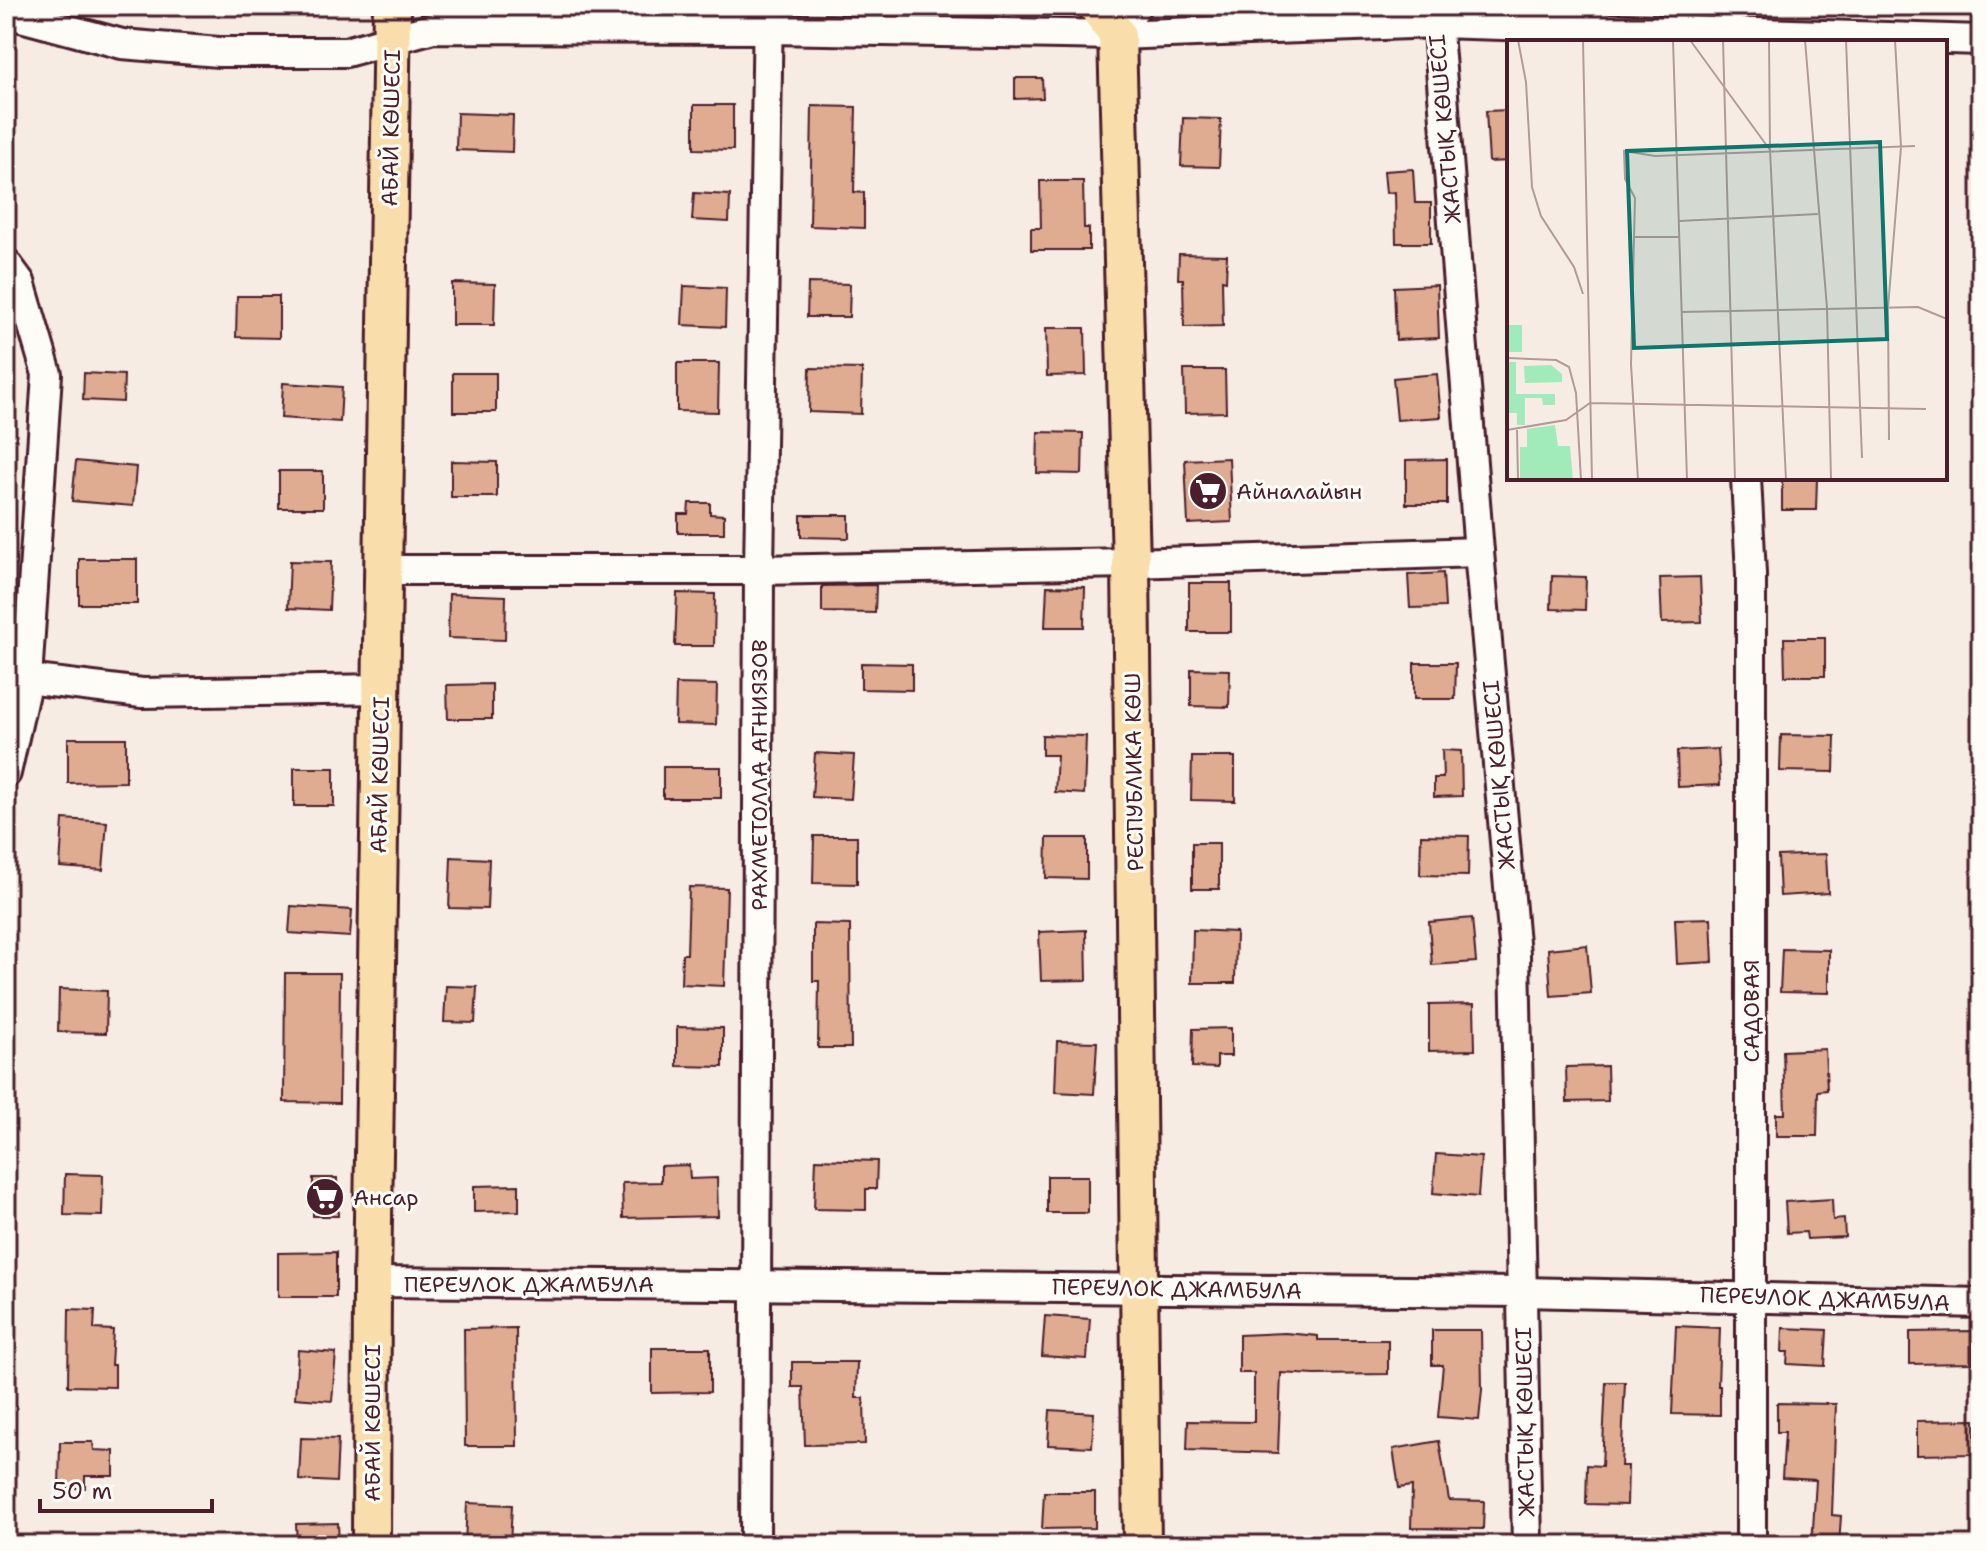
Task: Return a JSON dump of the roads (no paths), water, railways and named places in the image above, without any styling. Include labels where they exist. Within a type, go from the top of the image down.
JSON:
[{"type":"main road","points":[[1097,6],[1127,21]]},
{"type":"main road","name":"РЕСПУБЛИКА КӨШ","points":[[1127,21],[1142,1545]]},
{"type":"main road","name":"АБАЙ КӨШЕСІ","points":[[371,1545],[372,1282],[392,23]]},
{"type":"street","points":[[6,13],[122,44],[219,52],[346,52],[392,23],[433,28],[768,17],[1127,21],[1436,14],[1981,40]]},
{"type":"street","name":"ЖАСТЫҚ КӨШЕСІ","points":[[1436,14],[1515,954],[1527,1545]]},
{"type":"street","name":"РАХМЕТОЛЛА АГНИЯЗОВ","points":[[755,1545],[759,570],[768,17]]},
{"type":"street","points":[[6,263],[20,282],[47,374],[27,679],[6,773]]},
{"type":"street","name":"САДОВАЯ","points":[[1746,480],[1751,574],[1751,1545]]},
{"type":"street","points":[[384,570],[759,570],[1479,552]]},
{"type":"street","points":[[27,679],[142,693],[382,689]]},
{"type":"street","name":"ПЕРЕУЛОК ДЖАМБУЛА","points":[[372,1282],[1523,1292],[1981,1303]]},
{"type":"place","name":"Айналайын","points":[[1208,491]]},
{"type":"place","name":"Ансар","points":[[325,1197]]}]
